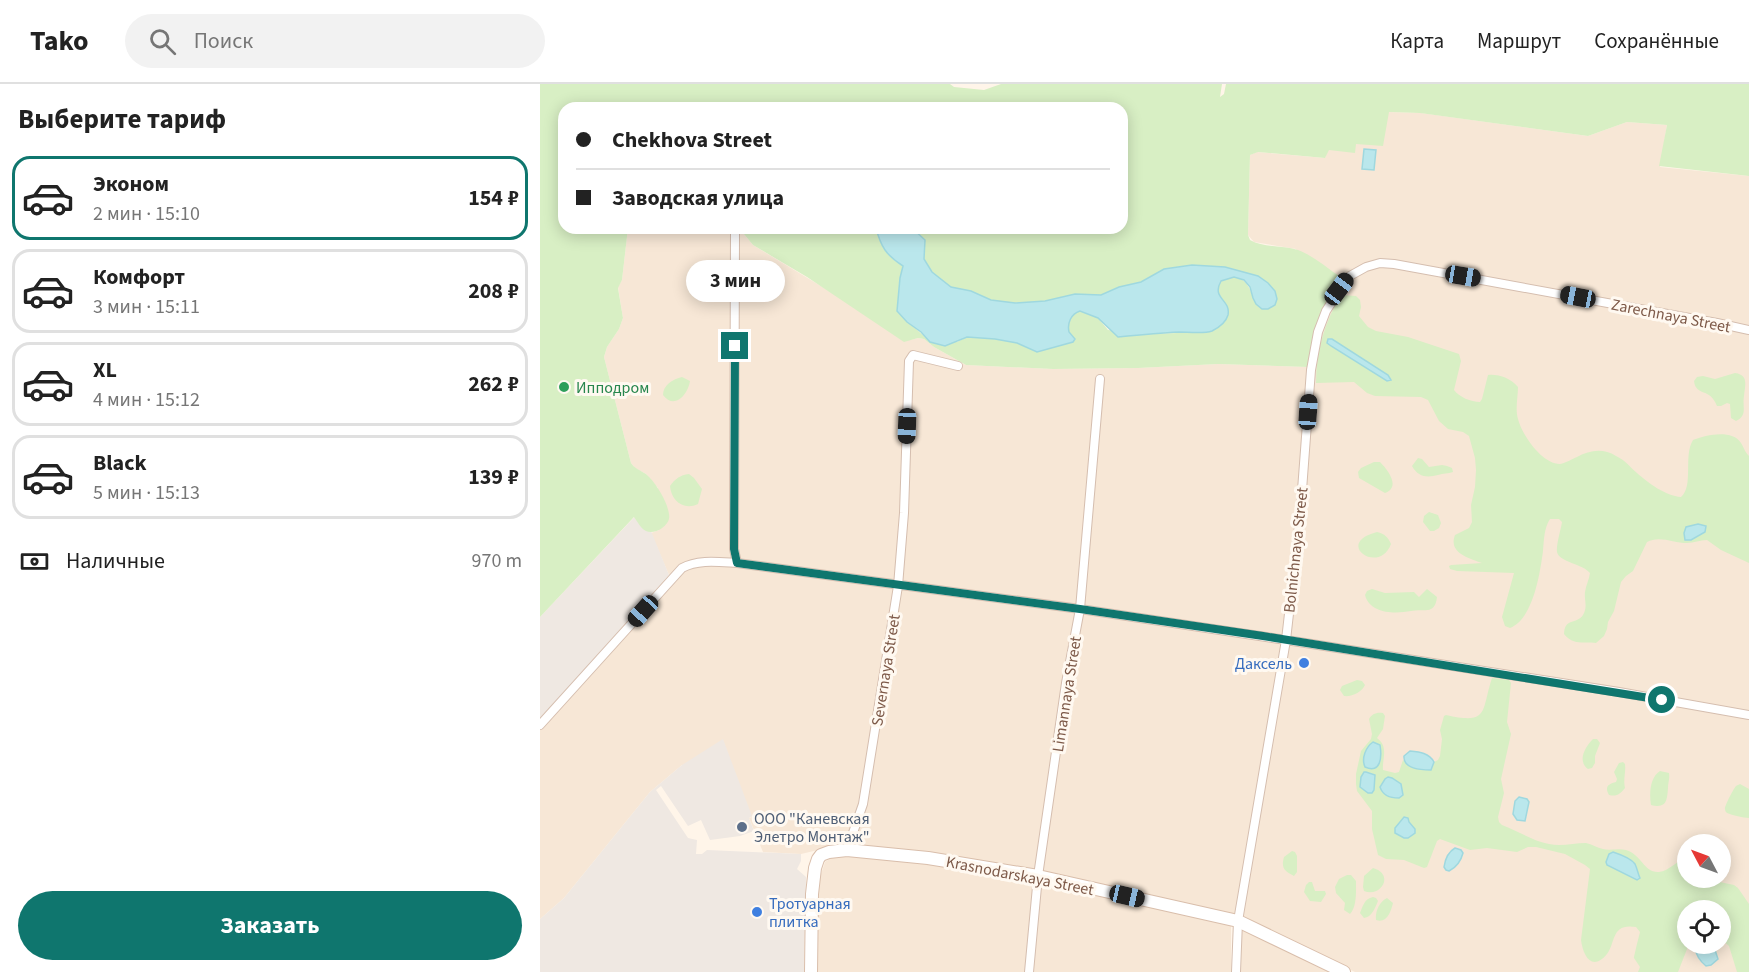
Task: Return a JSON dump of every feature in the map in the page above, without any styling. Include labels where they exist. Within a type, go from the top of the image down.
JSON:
[{"type":"street","points":[[735,234],[734,549],[737,563]]},
{"type":"street","name":"Zarechnaya Street","points":[[1348,277],[1366,267],[1380,263],[1394,264],[1717,322],[1749,330]]},
{"type":"street","name":"Bolnichnaya Street","points":[[1236,972],[1238,921],[1286,640],[1300,517],[1311,370],[1318,332],[1326,311],[1348,277]]},
{"type":"street","name":"Severnaya Street","points":[[847,850],[863,804],[898,586],[904,513],[909,360],[917,356],[958,366]]},
{"type":"street","name":"Limannaya Street","points":[[1029,972],[1038,876],[1066,683],[1080,609],[1100,379]]},
{"type":"street","points":[[540,725],[682,568],[692,563],[704,562],[737,563],[1080,609],[1619,692],[1749,715]]},
{"type":"street","name":"Krasnodarskaya Street","points":[[811,972],[812,894],[818,859],[825,853],[847,850],[927,858],[1038,876],[1238,921],[1344,972]]},
{"type":"shaded area","points":[[1388,112],[1421,113],[1588,136],[1627,122],[1667,125],[1660,167],[1749,176],[1749,972],[1355,972],[1235,914],[1033,870],[924,853],[843,844],[801,854],[763,852],[749,818],[752,817],[682,765],[650,792],[564,898],[540,919],[540,719],[669,575],[651,533],[659,530],[658,488],[646,474],[631,463],[604,357],[623,318],[618,287],[622,280],[627,234],[744,234],[753,245],[910,340],[924,339],[966,365],[1053,369],[1218,364],[1308,367],[1309,350],[1321,314],[1296,249],[1254,242],[1248,235],[1250,155],[1257,152],[1325,158],[1328,150],[1356,144]]},
{"type":"shaded area","points":[[642,509],[669,575],[540,719],[540,617]]},
{"type":"shaded area","points":[[723,739],[752,816],[749,818],[754,831],[740,836],[710,840],[701,820],[688,826],[661,786],[656,790],[688,838],[697,840],[696,854],[702,854],[707,850],[801,854],[801,861],[797,869],[806,877],[804,972],[540,972],[540,919],[564,898],[650,792],[682,765]]},
{"type":"shaded area","points":[[836,855],[925,862],[1033,880],[1231,926],[1231,972],[816,972],[817,897],[820,877],[825,862]]},
{"type":"shaded area","points":[[1242,926],[1337,972],[1239,972]]},
{"type":"green space","points":[[540,84],[950,84],[954,87],[984,90],[1001,84],[1222,84],[1220,97],[1224,94],[1226,84],[1749,84],[1749,176],[1659,166],[1667,125],[1627,122],[1588,136],[1420,113],[1389,112],[1383,146],[1356,144],[1355,153],[1329,150],[1325,158],[1258,152],[1250,155],[1248,235],[1250,240],[1303,252],[1339,276],[1339,282],[1315,333],[1308,367],[1218,364],[1053,369],[966,365],[924,339],[918,338],[904,342],[807,277],[753,245],[744,234],[878,234],[892,259],[903,266],[897,311],[930,342],[957,342],[967,337],[995,339],[1017,343],[1037,352],[1074,339],[1068,329],[1069,324],[1074,313],[1080,311],[1098,318],[1108,330],[1145,334],[1210,332],[1222,299],[1218,292],[1222,280],[1235,277],[1242,280],[1253,298],[1258,276],[1225,267],[1192,265],[1164,269],[1141,282],[1119,287],[1101,295],[1075,294],[1045,301],[1015,303],[991,300],[971,291],[950,287],[932,272],[924,259],[925,240],[918,234],[1128,234],[1128,102],[558,102],[558,234],[627,234],[622,280],[618,288],[623,318],[604,357],[631,463],[656,485],[665,502],[669,517],[663,527],[649,532],[642,528],[634,517],[540,617]]},
{"type":"green space","points":[[1341,295],[1356,296],[1360,300],[1359,316],[1368,327],[1376,331],[1408,337],[1459,354],[1461,361],[1454,390],[1462,397],[1480,402],[1488,375],[1504,377],[1515,384],[1518,387],[1517,415],[1520,426],[1534,448],[1553,463],[1560,464],[1592,451],[1611,453],[1658,488],[1681,497],[1687,486],[1689,454],[1693,440],[1718,434],[1737,439],[1749,456],[1749,563],[1721,550],[1707,540],[1687,543],[1656,539],[1647,542],[1633,571],[1621,582],[1614,611],[1604,636],[1596,643],[1575,642],[1564,634],[1565,629],[1566,625],[1583,615],[1586,606],[1585,592],[1590,573],[1559,555],[1557,545],[1562,522],[1559,519],[1550,519],[1545,530],[1542,561],[1530,606],[1518,623],[1510,628],[1505,626],[1502,617],[1514,573],[1457,571],[1450,569],[1449,566],[1482,563],[1461,554],[1454,546],[1455,535],[1469,528],[1472,522],[1471,505],[1476,470],[1469,436],[1463,432],[1448,429],[1439,421],[1428,400],[1421,397],[1375,396],[1367,393],[1354,382],[1316,383],[1323,337],[1330,315]]},
{"type":"green space","points":[[1735,373],[1744,378],[1745,384],[1743,413],[1736,421],[1731,418],[1730,404],[1717,406],[1711,396],[1697,389],[1694,381],[1697,377],[1715,379]]},
{"type":"green space","points":[[682,377],[690,381],[683,396],[676,401],[667,399],[663,395],[667,385]]},
{"type":"green space","points":[[1418,458],[1429,467],[1447,466],[1452,468],[1453,472],[1423,476],[1412,466]]},
{"type":"green space","points":[[1374,462],[1380,462],[1392,478],[1392,487],[1385,493],[1359,478],[1358,472],[1361,468]]},
{"type":"green space","points":[[689,474],[702,489],[698,504],[693,506],[683,505],[675,500],[670,486],[678,478]]},
{"type":"green space","points":[[1429,512],[1438,515],[1441,523],[1434,531],[1430,531],[1423,522],[1424,516]]},
{"type":"green space","points":[[1377,532],[1386,536],[1391,544],[1385,553],[1378,557],[1363,554],[1359,549],[1359,543],[1364,537]]},
{"type":"green space","points":[[1372,589],[1385,593],[1414,592],[1419,597],[1427,589],[1437,597],[1436,603],[1428,610],[1384,611],[1372,606],[1368,601],[1365,595]]},
{"type":"green space","points":[[1492,678],[1509,680],[1511,683],[1507,722],[1511,734],[1501,779],[1504,793],[1498,817],[1502,825],[1543,843],[1563,845],[1586,843],[1606,850],[1626,850],[1654,872],[1666,870],[1677,862],[1677,888],[1731,888],[1731,884],[1734,885],[1749,904],[1749,972],[1737,972],[1731,952],[1731,900],[1677,900],[1677,954],[1685,954],[1678,972],[1638,972],[1640,967],[1634,958],[1640,932],[1636,927],[1622,928],[1618,931],[1607,954],[1597,962],[1589,960],[1586,956],[1581,940],[1590,869],[1565,854],[1536,847],[1528,847],[1517,852],[1487,848],[1470,850],[1440,839],[1437,841],[1427,867],[1424,868],[1404,860],[1386,859],[1378,855],[1372,829],[1372,811],[1357,791],[1356,784],[1361,751],[1371,739],[1372,734],[1369,719],[1376,713],[1383,713],[1385,716],[1383,729],[1377,738],[1384,749],[1383,770],[1399,772],[1403,760],[1409,766],[1431,770],[1434,762],[1440,756],[1442,739],[1440,730],[1444,716],[1470,718],[1481,713]]},
{"type":"green space","points":[[1357,680],[1362,681],[1364,688],[1353,695],[1344,696],[1340,690],[1342,686]]},
{"type":"green space","points":[[1593,739],[1597,739],[1600,743],[1595,763],[1592,768],[1588,769],[1583,758],[1587,746]]},
{"type":"green space","points":[[1619,763],[1625,764],[1625,788],[1614,796],[1609,795],[1607,787],[1616,782],[1614,772]]},
{"type":"green space","points":[[1660,771],[1669,773],[1669,779],[1666,800],[1663,805],[1656,806],[1651,805],[1651,786],[1654,777]]},
{"type":"green space","points":[[1740,784],[1749,789],[1749,818],[1729,814],[1725,810],[1733,790]]},
{"type":"green space","points":[[1292,851],[1297,856],[1297,872],[1294,876],[1283,867],[1284,857]]},
{"type":"green space","points":[[1373,868],[1383,875],[1383,884],[1376,891],[1364,891],[1364,876]]},
{"type":"green space","points":[[1351,875],[1356,881],[1355,903],[1350,914],[1344,910],[1345,903],[1336,893],[1335,887],[1339,879]]},
{"type":"green space","points":[[1309,882],[1312,882],[1315,891],[1325,891],[1326,894],[1321,902],[1310,901],[1304,892]]},
{"type":"green space","points":[[1373,897],[1378,901],[1377,904],[1371,914],[1364,918],[1360,913],[1363,905]]},
{"type":"green space","points":[[1387,898],[1393,903],[1390,913],[1383,920],[1376,920],[1378,908]]},
{"type":"water","points":[[1364,149],[1376,150],[1374,170],[1362,169]]},
{"type":"water","points":[[878,234],[918,234],[925,240],[924,259],[932,272],[951,287],[971,291],[991,300],[1015,303],[1045,301],[1075,294],[1101,295],[1119,287],[1141,282],[1164,269],[1192,265],[1225,267],[1258,276],[1275,291],[1277,299],[1275,305],[1262,309],[1256,304],[1250,287],[1244,280],[1234,277],[1221,281],[1218,292],[1227,305],[1227,318],[1209,332],[1171,332],[1118,337],[1098,318],[1080,311],[1074,314],[1069,322],[1069,332],[1075,339],[1073,342],[1037,352],[1017,343],[967,337],[945,346],[930,342],[897,311],[903,266],[892,258]]},
{"type":"water","points":[[1328,339],[1332,339],[1388,375],[1391,380],[1387,381],[1331,346],[1327,343]]},
{"type":"water","points":[[1698,524],[1706,526],[1705,532],[1691,540],[1685,540],[1686,527]]},
{"type":"water","points":[[1373,742],[1380,745],[1381,754],[1377,766],[1370,769],[1365,767],[1364,756]]},
{"type":"water","points":[[1410,751],[1430,757],[1434,762],[1431,770],[1413,768],[1406,764],[1404,756]]},
{"type":"water","points":[[1364,772],[1375,775],[1372,793],[1360,787]]},
{"type":"water","points":[[1388,777],[1401,784],[1403,795],[1399,798],[1387,796],[1381,790],[1380,787]]},
{"type":"water","points":[[1519,797],[1529,802],[1525,821],[1517,820],[1513,814],[1515,801]]},
{"type":"water","points":[[1404,817],[1408,818],[1415,829],[1415,833],[1408,838],[1395,833],[1395,828]]},
{"type":"water","points":[[1455,848],[1463,853],[1461,859],[1454,868],[1446,870],[1444,867],[1446,859]]},
{"type":"water","points":[[1613,852],[1633,862],[1640,878],[1637,880],[1607,865],[1609,854]]},
{"type":"water","points":[[1697,954],[1716,954],[1718,959],[1706,966]]},
{"type":"place","name":"Ипподром","points":[[564,387]]},
{"type":"place","name":"Даксель","points":[[1304,663]]},
{"type":"place","name":"ООО \"Каневская Элетро Монтаж\"","points":[[742,827]]},
{"type":"place","name":"Тротуарная плитка","points":[[757,912]]},
{"type":"route","points":[[735,346],[734,549],[737,563],[1263,636],[1662,700]]}]
